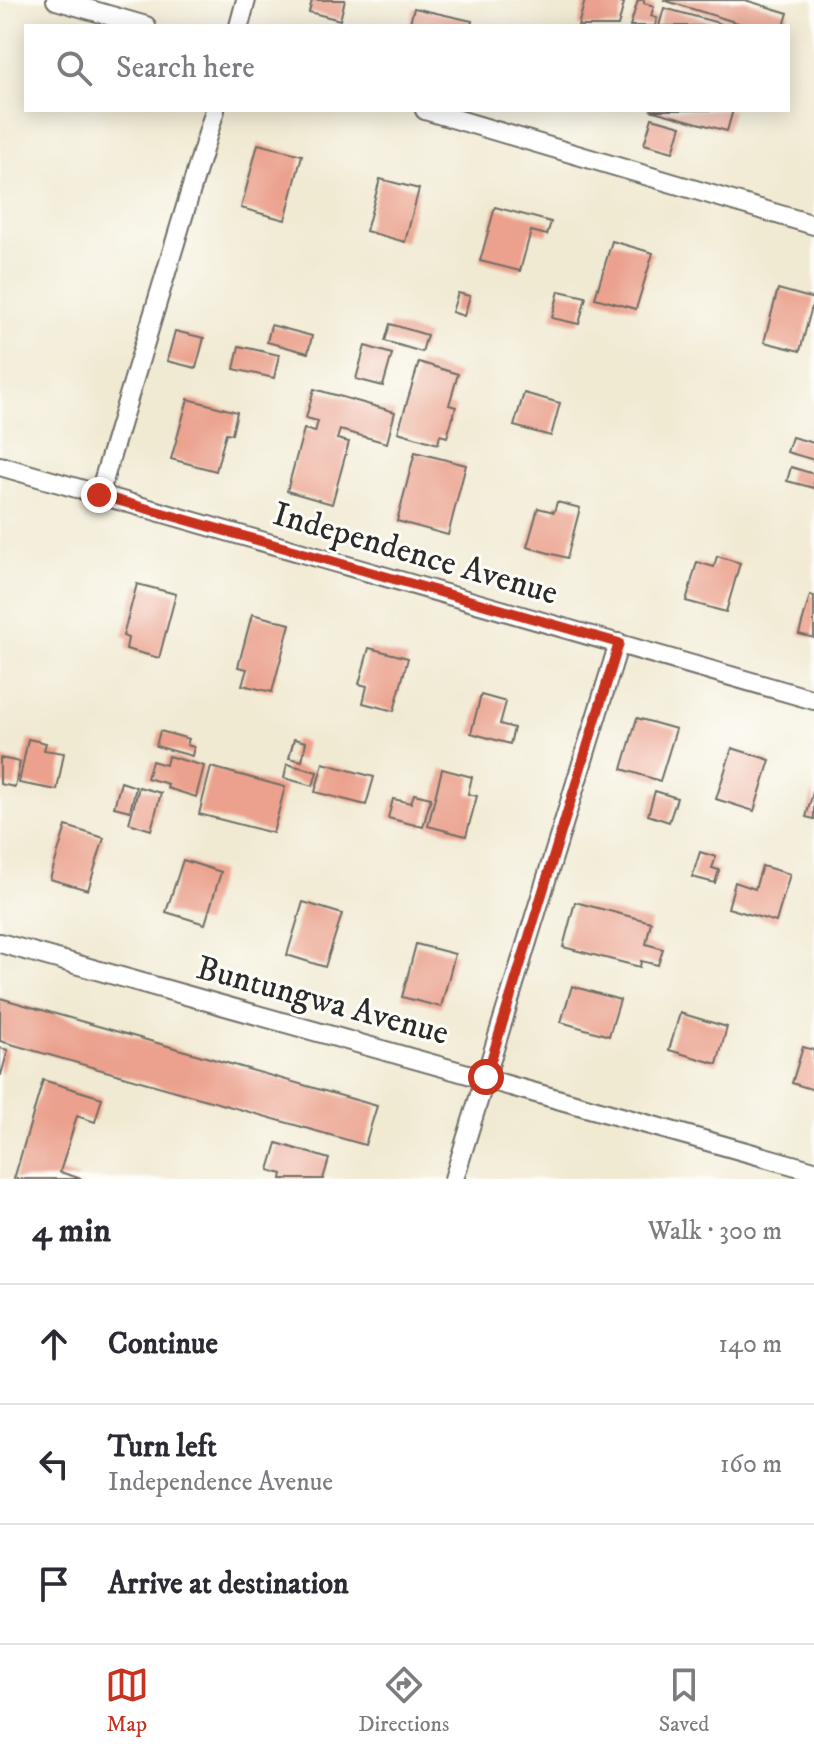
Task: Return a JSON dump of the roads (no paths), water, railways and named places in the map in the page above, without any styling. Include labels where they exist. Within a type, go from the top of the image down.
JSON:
[{"type":"street","points":[[56,0],[139,24]]},
{"type":"street","points":[[240,24],[246,0]]},
{"type":"street","points":[[99,495],[214,112]]},
{"type":"street","points":[[432,112],[814,225]]},
{"type":"street","name":"Independence Avenue","points":[[0,466],[814,700]]},
{"type":"street","points":[[454,1179],[619,643]]},
{"type":"street","name":"Buntungwa Avenue","points":[[0,943],[814,1171]]}]
